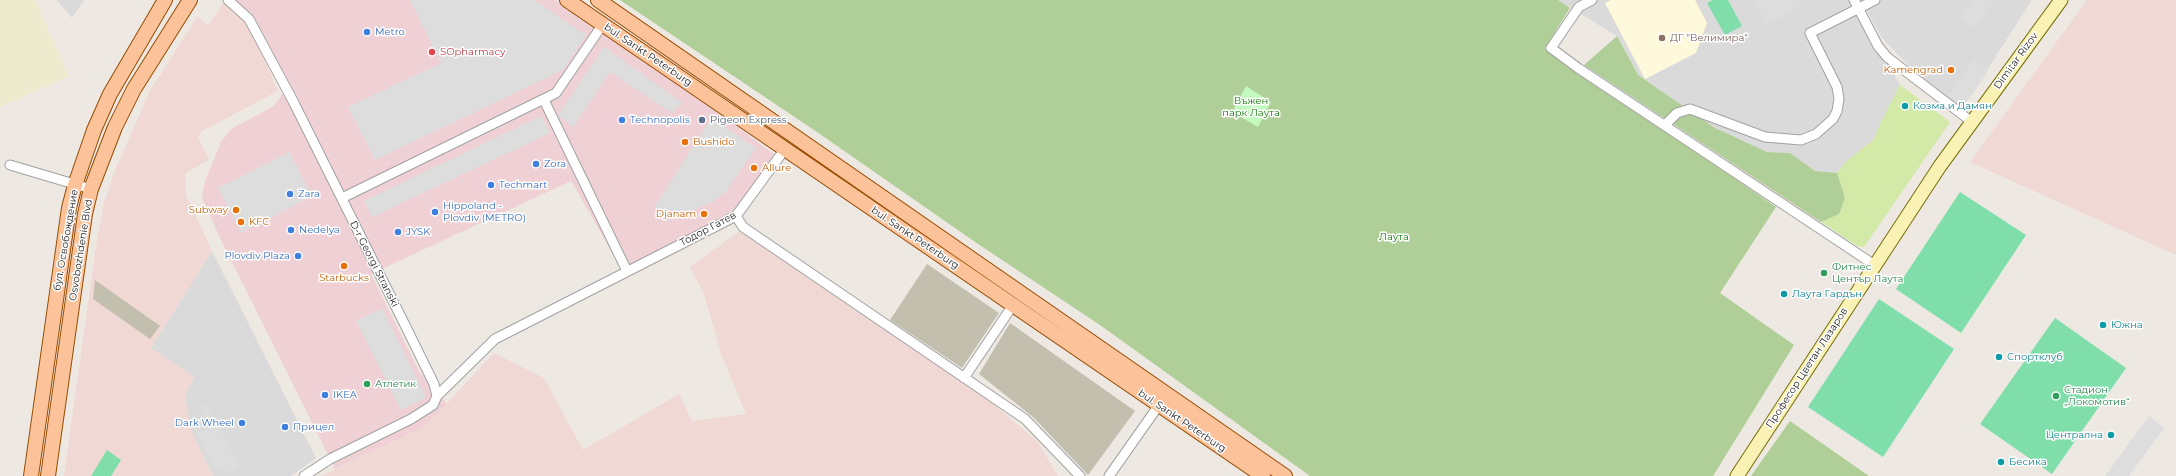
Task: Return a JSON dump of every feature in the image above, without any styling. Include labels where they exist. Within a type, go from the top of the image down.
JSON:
[{"type":"main road","name":"бул. Освобождение","points":[[31,476],[69,208],[75,185],[94,130],[110,94],[165,0]]},
{"type":"main road","name":"Osvobozhdenie Blvd","points":[[48,476],[85,214],[92,189],[115,127],[134,90],[190,0]]},
{"type":"main road","name":"bul. Sankt Peterburg","points":[[567,0],[1263,476]]},
{"type":"main road","name":"bul. Sankt Peterburg","points":[[598,0],[1285,476]]},
{"type":"street","name":"D-r Georgi Stranski","points":[[228,0],[249,19],[342,198],[430,377],[437,396]]},
{"type":"street","points":[[1592,0],[1579,7],[1551,48],[1578,68],[1876,266]]},
{"type":"street","points":[[1854,0],[1878,46],[1887,57],[1972,122]]},
{"type":"street","points":[[1665,125],[1677,113],[1690,109],[1765,137],[1801,140],[1816,134],[1833,119],[1837,111],[1839,99],[1837,87],[1810,33],[1875,0]]},
{"type":"street","name":"Dimitar Rizov","points":[[1972,122],[2061,0]]},
{"type":"street","points":[[342,198],[544,100],[556,92],[603,24]]},
{"type":"street","points":[[544,100],[628,270]]},
{"type":"street","name":"Професор Цветан Лазаров","points":[[1737,476],[1876,266],[1940,166],[1972,122]]},
{"type":"street","name":"Тодор Гатев","points":[[437,396],[495,339],[736,216],[785,149]]},
{"type":"street","points":[[10,165],[92,189]]},
{"type":"street","points":[[736,216],[743,227],[1025,419],[1080,476]]},
{"type":"street","points":[[964,378],[1013,304]]},
{"type":"street","points":[[304,476],[330,459],[411,419],[433,405],[437,396]]},
{"type":"street","points":[[1108,476],[1159,405]]},
{"type":"shaded area","points":[[0,0],[35,0],[69,76],[0,107]]},
{"type":"shaded area","points":[[57,0],[84,0],[72,18]]},
{"type":"shaded area","points":[[228,0],[555,0],[633,49],[779,158],[736,216],[627,271],[620,266],[571,181],[371,274],[419,371],[447,404],[426,426],[335,469],[219,236],[202,198],[205,181],[221,142],[231,129],[274,106],[286,88],[249,19]]},
{"type":"shaded area","points":[[410,0],[534,0],[586,35],[563,70],[375,160],[348,107],[441,63]]},
{"type":"shaded area","points":[[1558,0],[1850,0],[1900,85],[1874,139],[1846,162],[1837,173],[1815,171],[1790,153],[1767,152],[1715,128],[1638,75],[1617,36]]},
{"type":"shaded area","name":"ДГ \"Велимира\"","points":[[1611,0],[1695,0],[1707,23],[1696,53],[1645,79],[1605,3]]},
{"type":"shaded area","points":[[1753,0],[1798,0],[1802,6],[1767,25]]},
{"type":"shaded area","points":[[1861,0],[2032,0],[1962,109],[1921,78],[1882,38]]},
{"type":"shaded area","points":[[1973,0],[1995,0],[1975,28],[1960,17]]},
{"type":"shaded area","points":[[2087,0],[2176,0],[2176,255],[1970,162]]},
{"type":"shaded area","points":[[224,2],[247,21],[278,91],[202,131],[198,137],[209,160],[185,173],[186,195],[212,251],[151,348],[195,377],[185,395],[191,431],[213,476],[64,476],[96,246],[104,203],[116,168],[150,91],[197,17],[208,25]]},
{"type":"shaded area","points":[[604,47],[682,103],[672,113],[610,72],[573,127],[558,115]]},
{"type":"shaded area","points":[[1974,59],[1989,70],[1964,106],[1948,95]]},
{"type":"shaded area","points":[[541,116],[550,133],[372,217],[364,201]]},
{"type":"shaded area","points":[[711,118],[756,148],[725,193],[712,202],[665,222],[655,206]]},
{"type":"shaded area","points":[[289,152],[312,196],[241,233],[218,188]]},
{"type":"shaded area","points":[[741,230],[980,393],[1038,442],[1058,476],[321,476],[426,426],[494,353],[544,378],[583,450],[679,394],[692,421],[746,414],[721,354],[704,294],[690,267]]},
{"type":"shaded area","points":[[212,251],[316,458],[291,476],[213,476],[191,431],[185,395],[151,348]]},
{"type":"shaded area","points":[[927,264],[999,313],[962,368],[890,320]]},
{"type":"shaded area","points":[[95,280],[160,326],[150,339],[93,299]]},
{"type":"shaded area","points":[[382,308],[426,397],[401,410],[356,321]]},
{"type":"shaded area","points":[[1010,323],[1135,411],[1088,475],[1033,417],[979,374]]},
{"type":"shaded area","points":[[206,404],[239,466],[227,473],[224,468],[217,472],[196,434],[210,426],[200,407]]},
{"type":"shaded area","points":[[2149,416],[2164,428],[2129,476],[2105,476]]},
{"type":"green space","name":"Лаута","points":[[620,0],[1558,0],[1570,8],[1545,48],[1776,207],[1720,293],[1794,345],[1713,476],[1310,476],[1100,325],[975,242],[817,132]]},
{"type":"green space","points":[[1713,0],[1728,0],[1742,26],[1725,35],[1707,3]]},
{"type":"green space","points":[[1617,36],[1638,75],[1715,128],[1767,152],[1790,153],[1815,171],[1837,173],[1845,198],[1839,214],[1821,222],[1584,65]]},
{"type":"green space","points":[[1900,85],[1950,122],[1864,247],[1857,246],[1821,222],[1839,214],[1845,198],[1837,173],[1846,162],[1874,139]]},
{"type":"green space","name":"Въжен парк Лаута","points":[[1246,86],[1271,102],[1258,127],[1232,112]]},
{"type":"green space","points":[[1960,192],[2026,235],[1961,333],[1896,289]]},
{"type":"green space","points":[[1879,299],[1954,349],[1883,457],[1808,407]]},
{"type":"green space","points":[[2055,318],[2126,368],[2052,474],[1980,424]]},
{"type":"green space","points":[[1790,421],[1869,476],[1751,476]]},
{"type":"green space","points":[[107,450],[121,460],[111,476],[91,476]]},
{"type":"place","name":"Metro","points":[[367,32]]},
{"type":"place","name":"ДГ \"Велимира\"","points":[[1662,38]]},
{"type":"place","name":"SOpharmacy","points":[[432,52]]},
{"type":"place","name":"Kamengrad","points":[[1951,70]]},
{"type":"place","name":"Козма и Дамян","points":[[1905,106]]},
{"type":"place","name":"Technopolis","points":[[622,120]]},
{"type":"place","name":"Pigeon Express","points":[[702,120]]},
{"type":"place","name":"Bushido","points":[[685,142]]},
{"type":"place","name":"Zora","points":[[536,164]]},
{"type":"place","name":"Allure","points":[[754,168]]},
{"type":"place","name":"Techmart","points":[[491,185]]},
{"type":"place","name":"Zara","points":[[290,194]]},
{"type":"place","name":"Subway","points":[[236,210]]},
{"type":"place","name":"Hippoland - Plovdiv (METRO)","points":[[435,212]]},
{"type":"place","name":"Djanam","points":[[704,214]]},
{"type":"place","name":"KFC","points":[[241,222]]},
{"type":"place","name":"Nedelya","points":[[291,230]]},
{"type":"place","name":"JYSK","points":[[398,232]]},
{"type":"place","name":"Plovdiv Plaza","points":[[298,256]]},
{"type":"place","name":"Starbucks","points":[[344,266]]},
{"type":"place","name":"Фитнес Център Лаута","points":[[1824,273]]},
{"type":"place","name":"Лаута Гардън","points":[[1784,294]]},
{"type":"place","name":"Южна","points":[[2103,325]]},
{"type":"place","name":"Спортклуб","points":[[1999,357]]},
{"type":"place","name":"Атлетик","points":[[367,384]]},
{"type":"place","name":"IKEA","points":[[325,395]]},
{"type":"place","name":"Стадион „Локомотив“","points":[[2056,396]]},
{"type":"place","name":"Dark Wheel","points":[[242,423]]},
{"type":"place","name":"Прицел","points":[[285,427]]},
{"type":"place","name":"Централна","points":[[2111,435]]},
{"type":"place","name":"Бесика","points":[[2001,462]]}]
